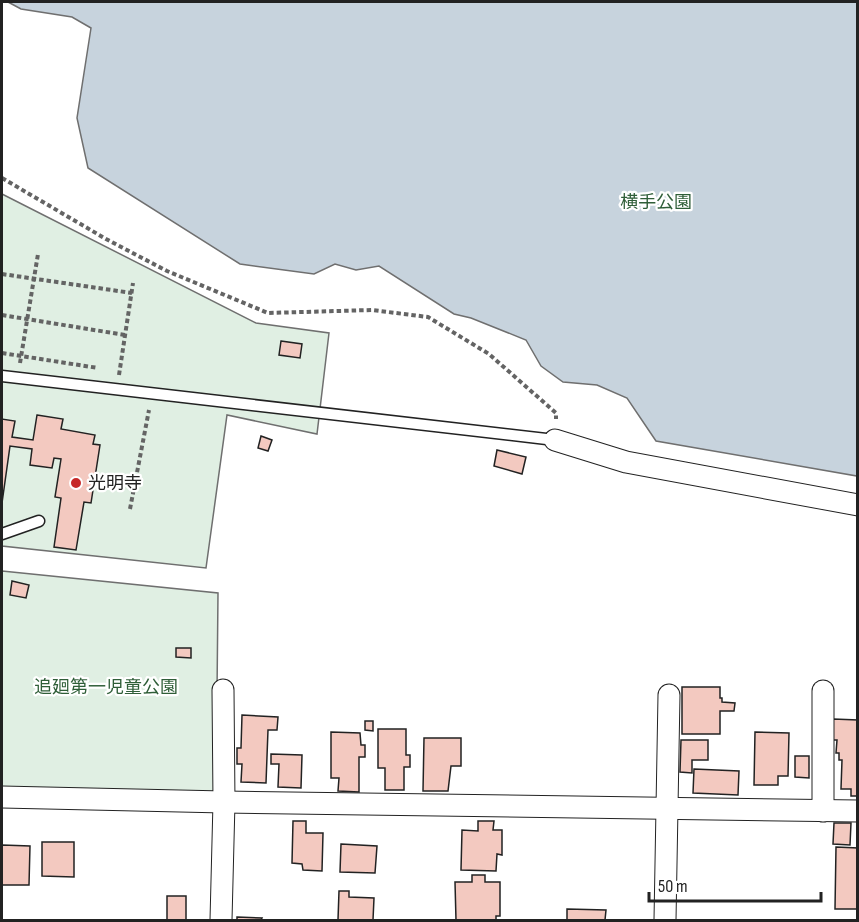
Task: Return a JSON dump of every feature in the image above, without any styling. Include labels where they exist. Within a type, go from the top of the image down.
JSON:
[{"type":"street","points":[[555,440],[626,462],[858,505]]},
{"type":"street","points":[[221,921],[224,802],[223,690]]},
{"type":"street","points":[[823,691],[823,811]]},
{"type":"street","points":[[665,921],[669,695]]},
{"type":"street","points":[[2,797],[858,811]]},
{"type":"lane","points":[[2,376],[555,440]]},
{"type":"lane","points":[[2,534],[39,521]]},
{"type":"path","points":[[2,178],[106,239],[167,271],[268,313],[372,310],[428,317],[489,354],[556,413],[555,440]]},
{"type":"path","points":[[19,378],[20,356],[38,254]]},
{"type":"path","points":[[2,274],[132,293]]},
{"type":"path","points":[[117,390],[133,283]]},
{"type":"path","points":[[2,315],[125,335]]},
{"type":"path","points":[[2,353],[120,371]]},
{"type":"path","points":[[130,509],[152,394]]},
{"type":"green space","points":[[2,194],[256,323],[329,333],[317,434],[227,415],[206,568],[2,546]]},
{"type":"green space","name":"追廻第一児童公園","points":[[2,571],[218,593],[216,795],[2,788]]},
{"type":"shaded area","name":"横手公園","points":[[8,2],[857,2],[857,476],[656,441],[627,398],[597,385],[563,382],[541,366],[526,340],[471,318],[454,314],[379,266],[356,270],[335,264],[314,274],[240,264],[88,168],[77,118],[91,28],[72,17],[21,9]]},
{"type":"building","points":[[281,341],[302,344],[300,358],[279,355]]},
{"type":"building","name":"光明寺","points":[[37,415],[63,419],[61,429],[95,435],[93,444],[100,445],[91,503],[84,502],[76,550],[54,547],[61,498],[55,497],[61,459],[54,458],[52,468],[30,465],[32,449],[10,446],[2,503],[2,419],[15,421],[12,437],[33,440]]},
{"type":"building","points":[[261,436],[272,440],[268,451],[258,448]]},
{"type":"building","points":[[497,450],[526,457],[522,474],[494,466]]},
{"type":"building","points":[[12,581],[29,585],[26,598],[10,595]]},
{"type":"building","points":[[176,648],[191,648],[191,658],[176,657]]},
{"type":"building","points":[[682,687],[720,687],[722,702],[735,703],[734,711],[720,711],[720,734],[682,734]]},
{"type":"building","points":[[242,715],[278,717],[277,730],[268,730],[266,783],[241,782],[242,764],[237,764],[237,748],[241,748]]},
{"type":"building","points":[[833,719],[858,720],[858,796],[851,796],[851,789],[841,789],[842,760],[839,760],[839,753],[836,753],[837,740],[832,740]]},
{"type":"building","points":[[365,721],[373,721],[373,731],[365,730]]},
{"type":"building","points":[[378,729],[406,729],[406,755],[410,755],[410,767],[404,767],[404,790],[385,790],[385,768],[378,768]]},
{"type":"building","points":[[331,732],[360,733],[361,745],[365,745],[365,757],[359,757],[359,792],[338,791],[339,778],[331,778]]},
{"type":"building","points":[[755,732],[789,733],[788,776],[778,776],[778,785],[754,785]]},
{"type":"building","points":[[424,738],[461,738],[461,766],[451,766],[448,791],[423,791]]},
{"type":"building","points":[[681,740],[708,740],[708,760],[692,760],[692,773],[680,772]]},
{"type":"building","points":[[271,754],[302,755],[301,788],[278,787],[279,764],[271,764]]},
{"type":"building","points":[[795,756],[809,756],[809,778],[795,777]]},
{"type":"building","points":[[694,769],[739,771],[738,795],[693,793]]},
{"type":"building","points":[[293,821],[306,821],[306,833],[323,833],[322,871],[303,870],[302,864],[292,863]]},
{"type":"building","points":[[478,821],[494,821],[493,830],[502,830],[502,855],[497,854],[496,871],[461,870],[462,830],[478,831]]},
{"type":"building","points":[[834,823],[851,823],[850,845],[833,844]]},
{"type":"building","points":[[42,842],[74,842],[74,877],[42,876]]},
{"type":"building","points":[[341,844],[377,846],[375,873],[340,872]]},
{"type":"building","points":[[2,845],[30,846],[29,885],[2,885]]},
{"type":"building","points":[[836,847],[858,848],[858,909],[835,909]]},
{"type":"building","points":[[472,875],[485,875],[485,882],[500,882],[500,916],[496,916],[496,920],[456,920],[455,882],[472,882]]},
{"type":"building","points":[[339,891],[349,891],[349,897],[374,898],[373,920],[338,920]]},
{"type":"building","points":[[167,896],[186,896],[186,920],[167,920]]},
{"type":"building","points":[[567,909],[606,910],[605,920],[567,920]]},
{"type":"building","points":[[237,917],[262,918],[261,920],[237,920]]},
{"type":"place","name":"光明寺","points":[[76,483]]}]
